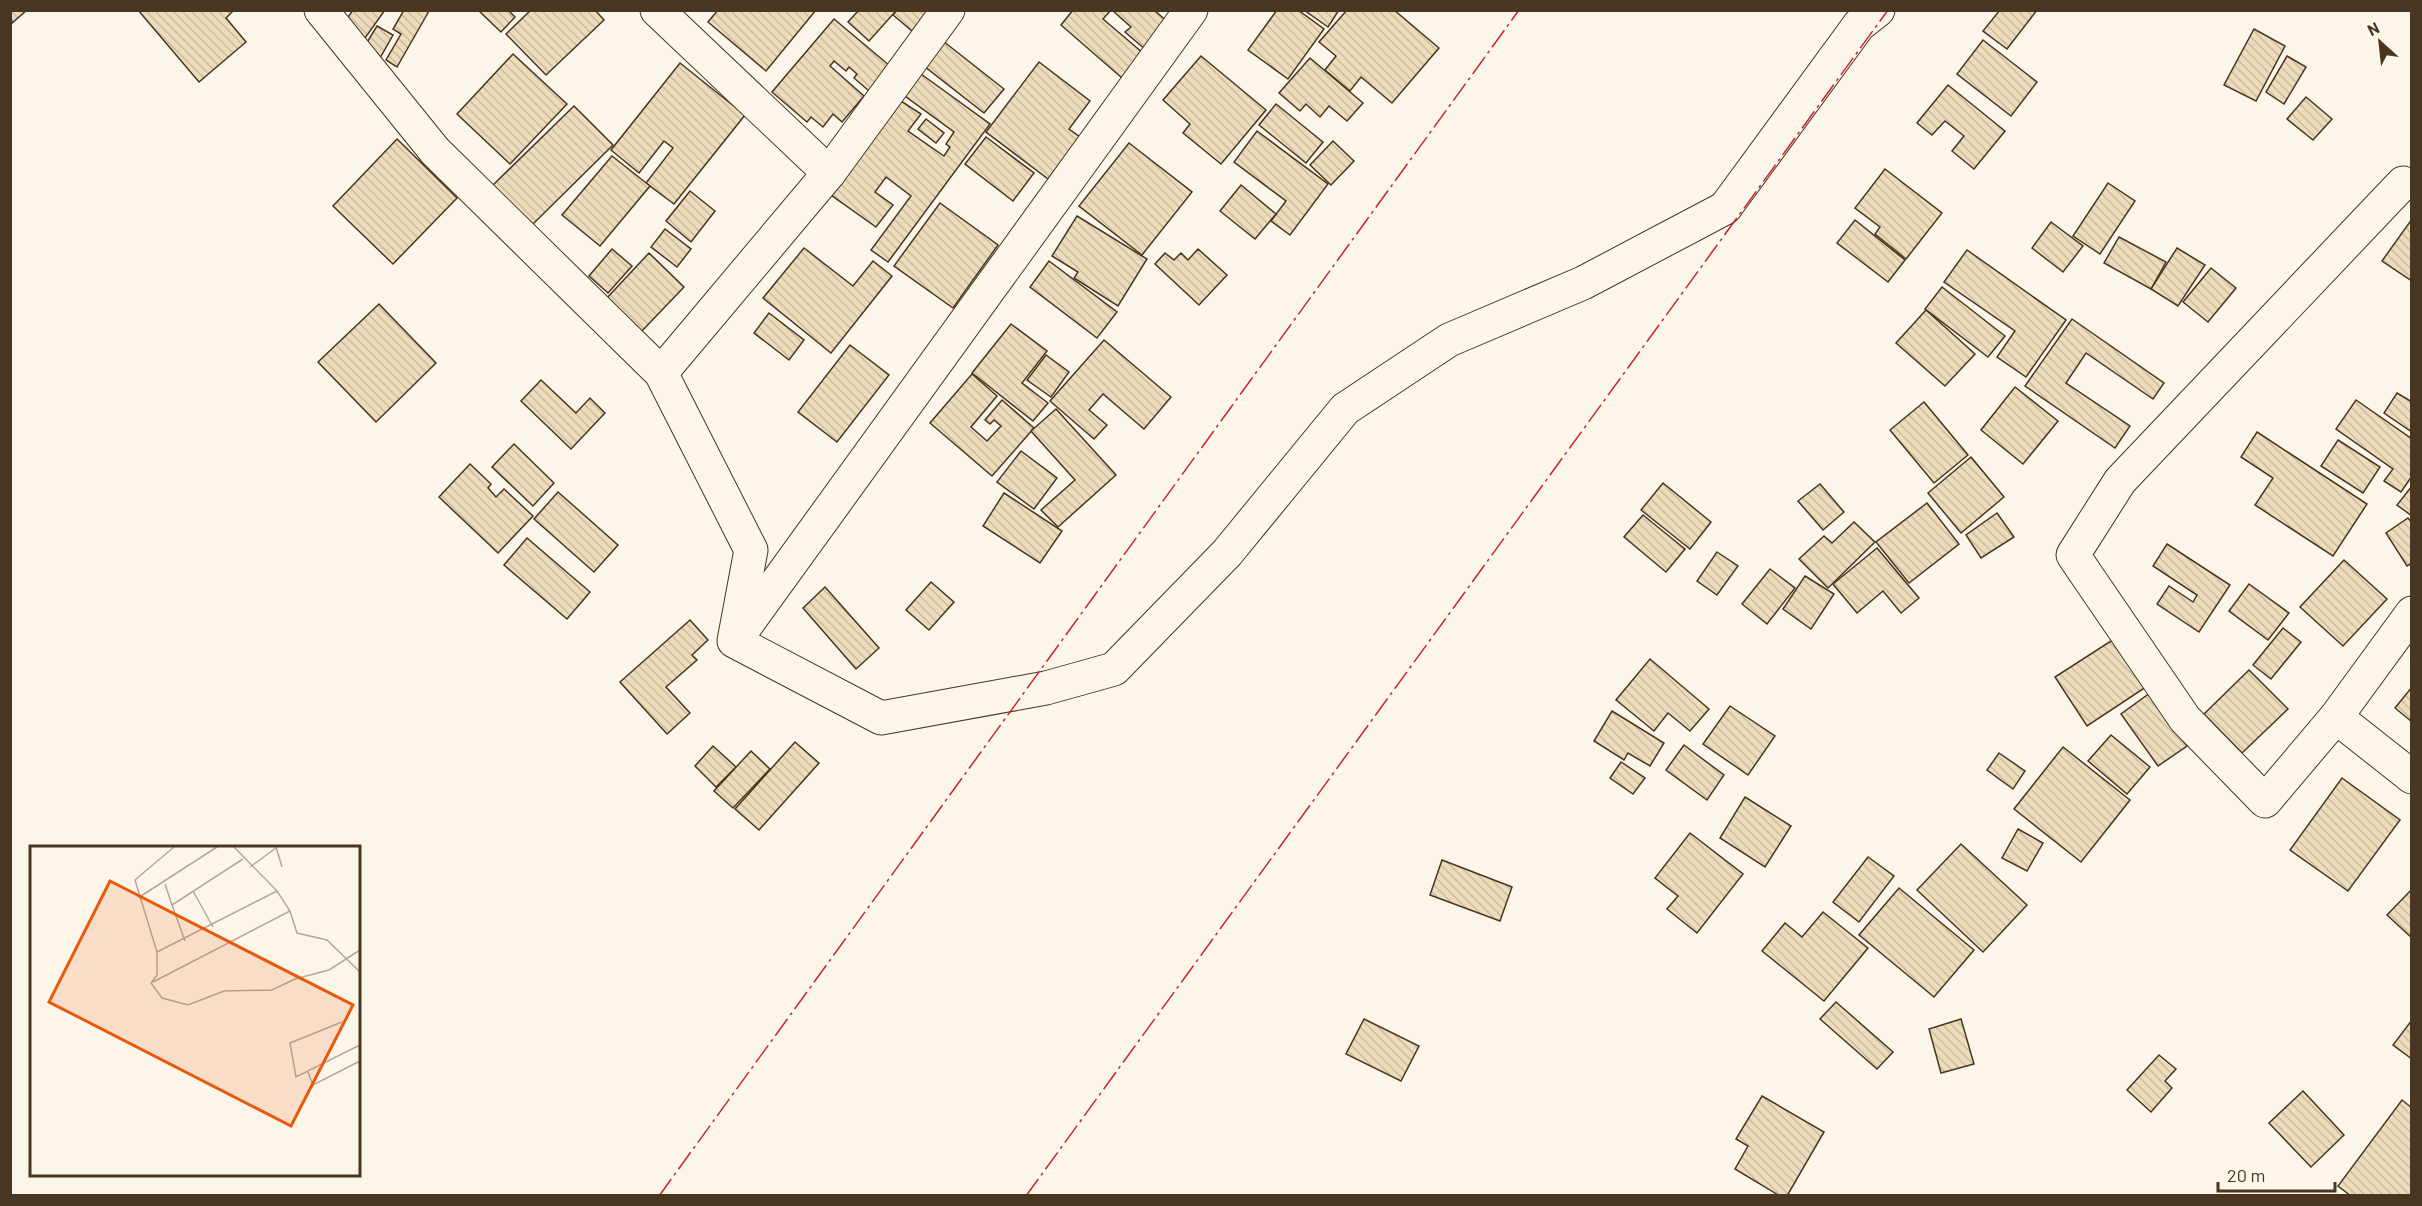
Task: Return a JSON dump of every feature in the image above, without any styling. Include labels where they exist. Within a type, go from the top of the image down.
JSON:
[{"type":"street","points":[[321,10],[435,151],[661,373],[751,550],[734,641]]},
{"type":"street","points":[[657,10],[829,173]]},
{"type":"street","points":[[661,373],[829,173],[948,10]]},
{"type":"street","points":[[734,641],[1191,10]]},
{"type":"street","points":[[734,641],[881,718],[1046,688],[1114,669],[1227,553],[1345,409],[1449,340],[1583,283],[1725,208],[1859,25],[1878,10]]},
{"type":"street","points":[[2403,183],[2120,481],[2073,555],[2185,719],[2265,801],[2336,717],[2412,613]]},
{"type":"street","points":[[2336,717],[2412,777]]},
{"type":"building","points":[[10,10],[27,10],[12,23]]},
{"type":"building","points":[[138,10],[234,10],[226,18],[246,42],[199,82]]},
{"type":"building","points":[[353,10],[385,10],[365,38],[344,23]]},
{"type":"building","points":[[404,10],[429,11],[397,67],[386,60],[401,34],[393,29]]},
{"type":"building","points":[[478,10],[508,10],[515,17],[501,32]]},
{"type":"building","points":[[531,10],[595,10],[604,20],[546,75],[506,34]]},
{"type":"building","points":[[718,10],[816,10],[766,71],[708,22]]},
{"type":"building","points":[[859,10],[894,10],[895,12],[869,41],[848,22]]},
{"type":"building","points":[[897,10],[930,10],[912,31],[893,15]]},
{"type":"building","points":[[1073,10],[1111,10],[1103,19],[1143,53],[1122,78],[1061,25]]},
{"type":"building","points":[[1112,10],[1154,10],[1169,23],[1146,50],[1125,32],[1131,27]]},
{"type":"building","points":[[1277,10],[1298,10],[1324,29],[1288,79],[1248,50]]},
{"type":"building","points":[[1304,10],[1339,10],[1328,27]]},
{"type":"building","points":[[1347,10],[1394,10],[1439,48],[1392,103],[1361,77],[1350,91],[1325,70],[1336,56],[1319,42]]},
{"type":"building","points":[[2000,10],[2037,10],[2007,49],[1983,31]]},
{"type":"building","points":[[834,19],[890,66],[869,91],[854,78],[857,74],[849,67],[846,71],[834,61],[830,66],[864,96],[842,122],[833,114],[823,127],[811,117],[807,122],[772,92]]},
{"type":"building","points":[[377,26],[393,35],[380,58],[363,49]]},
{"type":"building","points":[[2254,29],[2285,46],[2256,101],[2224,85]]},
{"type":"building","points":[[1983,40],[2037,82],[2011,116],[1957,74]]},
{"type":"building","points":[[943,41],[1004,89],[984,113],[924,66]]},
{"type":"building","points":[[513,54],[567,104],[510,164],[457,114]]},
{"type":"building","points":[[1201,56],[1266,110],[1221,164],[1183,133],[1190,124],[1163,100]]},
{"type":"building","points":[[2287,56],[2306,67],[2284,104],[2266,92]]},
{"type":"building","points":[[1310,58],[1363,103],[1347,121],[1329,106],[1320,117],[1306,104],[1300,111],[1279,93]]},
{"type":"building","points":[[1039,62],[1090,101],[1069,129],[1080,137],[1048,179],[986,132]]},
{"type":"building","points":[[680,63],[745,115],[674,204],[646,183],[673,148],[664,141],[639,173],[611,150]]},
{"type":"building","points":[[921,74],[990,124],[888,262],[871,250],[911,196],[886,177],[875,192],[893,205],[876,227],[831,195],[901,101],[921,114],[908,131],[944,156],[950,147],[946,144],[954,132],[905,96]]},
{"type":"building","points":[[1948,85],[2005,131],[1974,169],[1952,151],[1964,136],[1945,121],[1932,135],[1917,123]]},
{"type":"building","points":[[2306,97],[2332,119],[2313,140],[2287,119]]},
{"type":"building","points":[[1276,104],[1323,142],[1306,163],[1259,125]]},
{"type":"building","points":[[574,106],[613,145],[532,225],[493,185]]},
{"type":"building","points":[[926,119],[944,133],[936,143],[918,129]]},
{"type":"building","points":[[1257,131],[1328,184],[1290,235],[1271,221],[1286,201],[1234,162]]},
{"type":"building","points":[[986,137],[1034,173],[1013,201],[965,164]]},
{"type":"building","points":[[397,139],[457,198],[393,264],[333,206]]},
{"type":"building","points":[[1333,141],[1354,161],[1331,185],[1310,165]]},
{"type":"building","points":[[1129,143],[1192,192],[1142,255],[1079,206]]},
{"type":"building","points":[[612,156],[650,186],[600,246],[562,215]]},
{"type":"building","points":[[1885,169],[1942,213],[1906,259],[1875,234],[1880,227],[1855,208]]},
{"type":"building","points":[[2108,183],[2135,201],[2100,254],[2073,236]]},
{"type":"building","points":[[1241,185],[1276,214],[1255,239],[1220,211]]},
{"type":"building","points":[[690,191],[715,211],[691,242],[666,221]]},
{"type":"building","points":[[940,203],[998,245],[953,308],[894,266]]},
{"type":"building","points":[[1077,216],[1147,259],[1118,306],[1074,278],[1078,272],[1052,256]]},
{"type":"building","points":[[2412,219],[2412,281],[2382,261]]},
{"type":"building","points":[[1855,220],[1905,260],[1888,282],[1837,243]]},
{"type":"building","points":[[2051,222],[2083,246],[2063,272],[2032,248]]},
{"type":"building","points":[[665,229],[691,249],[677,267],[651,247]]},
{"type":"building","points":[[2119,237],[2166,262],[2151,289],[2104,263]]},
{"type":"building","points":[[804,248],[853,286],[873,261],[892,276],[831,353],[763,298]]},
{"type":"building","points":[[2177,248],[2205,265],[2178,306],[2151,289]]},
{"type":"building","points":[[612,249],[632,266],[608,293],[589,276]]},
{"type":"building","points":[[1198,249],[1227,275],[1199,305],[1155,264],[1165,253],[1174,260],[1181,253],[1188,260]]},
{"type":"building","points":[[1967,250],[2066,320],[2026,377],[1997,357],[2015,331],[1944,282]]},
{"type":"building","points":[[649,253],[684,287],[640,333],[605,300]]},
{"type":"building","points":[[1049,261],[1117,312],[1097,338],[1030,287]]},
{"type":"building","points":[[2211,268],[2236,288],[2208,322],[2183,302]]},
{"type":"building","points":[[1942,287],[2005,336],[1988,357],[1925,309]]},
{"type":"building","points":[[379,304],[436,363],[376,422],[318,362]]},
{"type":"building","points":[[1926,310],[1975,354],[1945,386],[1896,343]]},
{"type":"building","points":[[769,313],[804,340],[789,360],[754,333]]},
{"type":"building","points":[[2072,319],[2164,383],[2153,399],[2086,353],[2066,383],[2130,426],[2115,448],[2025,386]]},
{"type":"building","points":[[1011,324],[1047,351],[1022,383],[1048,403],[1033,421],[972,373]]},
{"type":"building","points":[[1104,340],[1171,397],[1144,429],[1103,394],[1089,410],[1107,425],[1094,439],[1050,401]]},
{"type":"building","points":[[850,345],[889,375],[837,442],[798,412]]},
{"type":"building","points":[[1046,355],[1069,372],[1051,397],[1027,380]]},
{"type":"building","points":[[972,374],[997,396],[971,427],[987,441],[1001,426],[994,420],[990,424],[985,420],[1002,400],[1034,428],[992,476],[930,423]]},
{"type":"building","points":[[541,380],[576,413],[590,398],[605,413],[571,449],[521,401]]},
{"type":"building","points":[[2015,387],[2058,421],[2023,464],[1981,430]]},
{"type":"building","points":[[2397,393],[2412,402],[2412,432],[2384,413]]},
{"type":"building","points":[[2356,400],[2412,439],[2412,476],[2401,492],[2384,481],[2393,469],[2336,429]]},
{"type":"building","points":[[1924,402],[1968,455],[1934,483],[1890,430]]},
{"type":"building","points":[[1056,409],[1116,475],[1058,527],[1041,510],[1075,480],[1031,431]]},
{"type":"building","points":[[2257,432],[2367,504],[2333,556],[2255,505],[2273,478],[2241,457]]},
{"type":"building","points":[[2338,440],[2380,467],[2363,493],[2321,466]]},
{"type":"building","points":[[514,444],[554,483],[533,506],[492,467]]},
{"type":"building","points":[[1021,451],[1057,478],[1034,509],[997,482]]},
{"type":"building","points":[[1971,457],[2004,497],[1961,533],[1928,493]]},
{"type":"building","points":[[470,464],[491,484],[488,488],[496,497],[504,489],[533,516],[498,553],[439,497]]},
{"type":"building","points":[[1663,483],[1711,522],[1690,549],[1641,510]]},
{"type":"building","points":[[1820,484],[1844,512],[1823,530],[1798,501]]},
{"type":"building","points":[[2412,486],[2412,516],[2397,505]]},
{"type":"building","points":[[558,492],[618,545],[594,572],[534,519]]},
{"type":"building","points":[[1004,493],[1062,531],[1040,563],[983,526]]},
{"type":"building","points":[[1927,503],[1959,544],[1909,583],[1876,542]]},
{"type":"building","points":[[1997,513],[2014,537],[1981,558],[1966,535]]},
{"type":"building","points":[[1643,515],[1685,549],[1666,572],[1624,537]]},
{"type":"building","points":[[2408,518],[2412,523],[2412,563],[2407,566],[2386,533]]},
{"type":"building","points":[[1854,522],[1875,542],[1828,588],[1799,559],[1824,536],[1832,543]]},
{"type":"building","points":[[527,538],[590,592],[567,619],[504,565]]},
{"type":"building","points":[[2167,544],[2230,585],[2199,632],[2157,604],[2169,586],[2193,602],[2197,595],[2153,566]]},
{"type":"building","points":[[1877,548],[1919,598],[1901,613],[1883,591],[1857,613],[1833,584]]},
{"type":"building","points":[[1717,552],[1738,566],[1717,595],[1697,581]]},
{"type":"building","points":[[2344,560],[2387,599],[2343,646],[2300,607]]},
{"type":"building","points":[[1770,569],[1795,588],[1767,624],[1742,604]]},
{"type":"building","points":[[1805,576],[1834,594],[1811,629],[1783,609]]},
{"type":"building","points":[[931,582],[954,602],[929,630],[906,610]]},
{"type":"building","points":[[2249,584],[2289,613],[2268,640],[2229,611]]},
{"type":"building","points":[[825,587],[879,648],[856,669],[803,608]]},
{"type":"building","points":[[690,620],[708,640],[692,655],[697,660],[666,687],[690,713],[667,734],[620,682]]},
{"type":"building","points":[[2283,628],[2301,642],[2271,679],[2253,665]]},
{"type":"building","points":[[2114,639],[2146,687],[2087,726],[2055,677]]},
{"type":"building","points":[[1650,659],[1709,709],[1690,731],[1668,713],[1654,731],[1616,700]]},
{"type":"building","points":[[2249,670],[2288,709],[2242,753],[2204,714]]},
{"type":"building","points":[[2412,687],[2412,722],[2395,708]]},
{"type":"building","points":[[2150,693],[2187,746],[2158,766],[2121,714]]},
{"type":"building","points":[[1730,706],[1775,736],[1748,775],[1703,744]]},
{"type":"building","points":[[1612,711],[1664,743],[1650,766],[1628,753],[1624,760],[1594,741]]},
{"type":"building","points":[[2111,735],[2150,767],[2127,794],[2088,761]]},
{"type":"building","points":[[795,742],[819,763],[759,830],[735,809]]},
{"type":"building","points":[[1684,745],[1724,775],[1707,800],[1666,770]]},
{"type":"building","points":[[713,746],[736,767],[716,787],[695,766]]},
{"type":"building","points":[[2063,747],[2130,800],[2081,862],[2014,809]]},
{"type":"building","points":[[751,751],[770,769],[733,808],[714,791]]},
{"type":"building","points":[[1999,753],[2025,771],[2013,789],[1987,770]]},
{"type":"building","points":[[1621,762],[1645,778],[1633,794],[1610,778]]},
{"type":"building","points":[[2342,778],[2400,820],[2348,891],[2290,850]]},
{"type":"building","points":[[1745,797],[1791,826],[1765,867],[1720,838]]},
{"type":"building","points":[[2018,829],[2043,843],[2027,871],[2002,858]]},
{"type":"building","points":[[1690,833],[1743,874],[1697,933],[1667,909],[1678,896],[1655,878]]},
{"type":"building","points":[[1961,844],[2027,905],[1983,952],[1917,890]]},
{"type":"building","points":[[1868,857],[1894,876],[1859,922],[1833,902]]},
{"type":"building","points":[[1442,860],[1512,887],[1500,921],[1430,895]]},
{"type":"building","points":[[1899,888],[1974,950],[1934,997],[1859,935]]},
{"type":"building","points":[[2412,889],[2412,938],[2387,915]]},
{"type":"building","points":[[1823,912],[1868,948],[1824,1001],[1762,951],[1785,923],[1802,937]]},
{"type":"building","points":[[1836,1002],[1893,1052],[1877,1069],[1820,1019]]},
{"type":"building","points":[[1364,1019],[1419,1046],[1401,1081],[1346,1054]]},
{"type":"building","points":[[1961,1019],[1974,1064],[1941,1073],[1929,1029]]},
{"type":"building","points":[[2412,1020],[2412,1059],[2393,1045]]},
{"type":"building","points":[[2159,1055],[2176,1069],[2165,1081],[2172,1088],[2151,1112],[2127,1090]]},
{"type":"building","points":[[2303,1091],[2344,1135],[2311,1167],[2269,1123]]},
{"type":"building","points":[[1762,1096],[1824,1132],[1787,1196],[1780,1196],[1735,1169],[1748,1146],[1736,1139]]},
{"type":"building","points":[[2402,1100],[2412,1108],[2412,1196],[2351,1196],[2338,1186]]},
{"type":"power","points":[[659,1196],[1519,10]]},
{"type":"power","points":[[1026,1196],[1888,10]]}]
